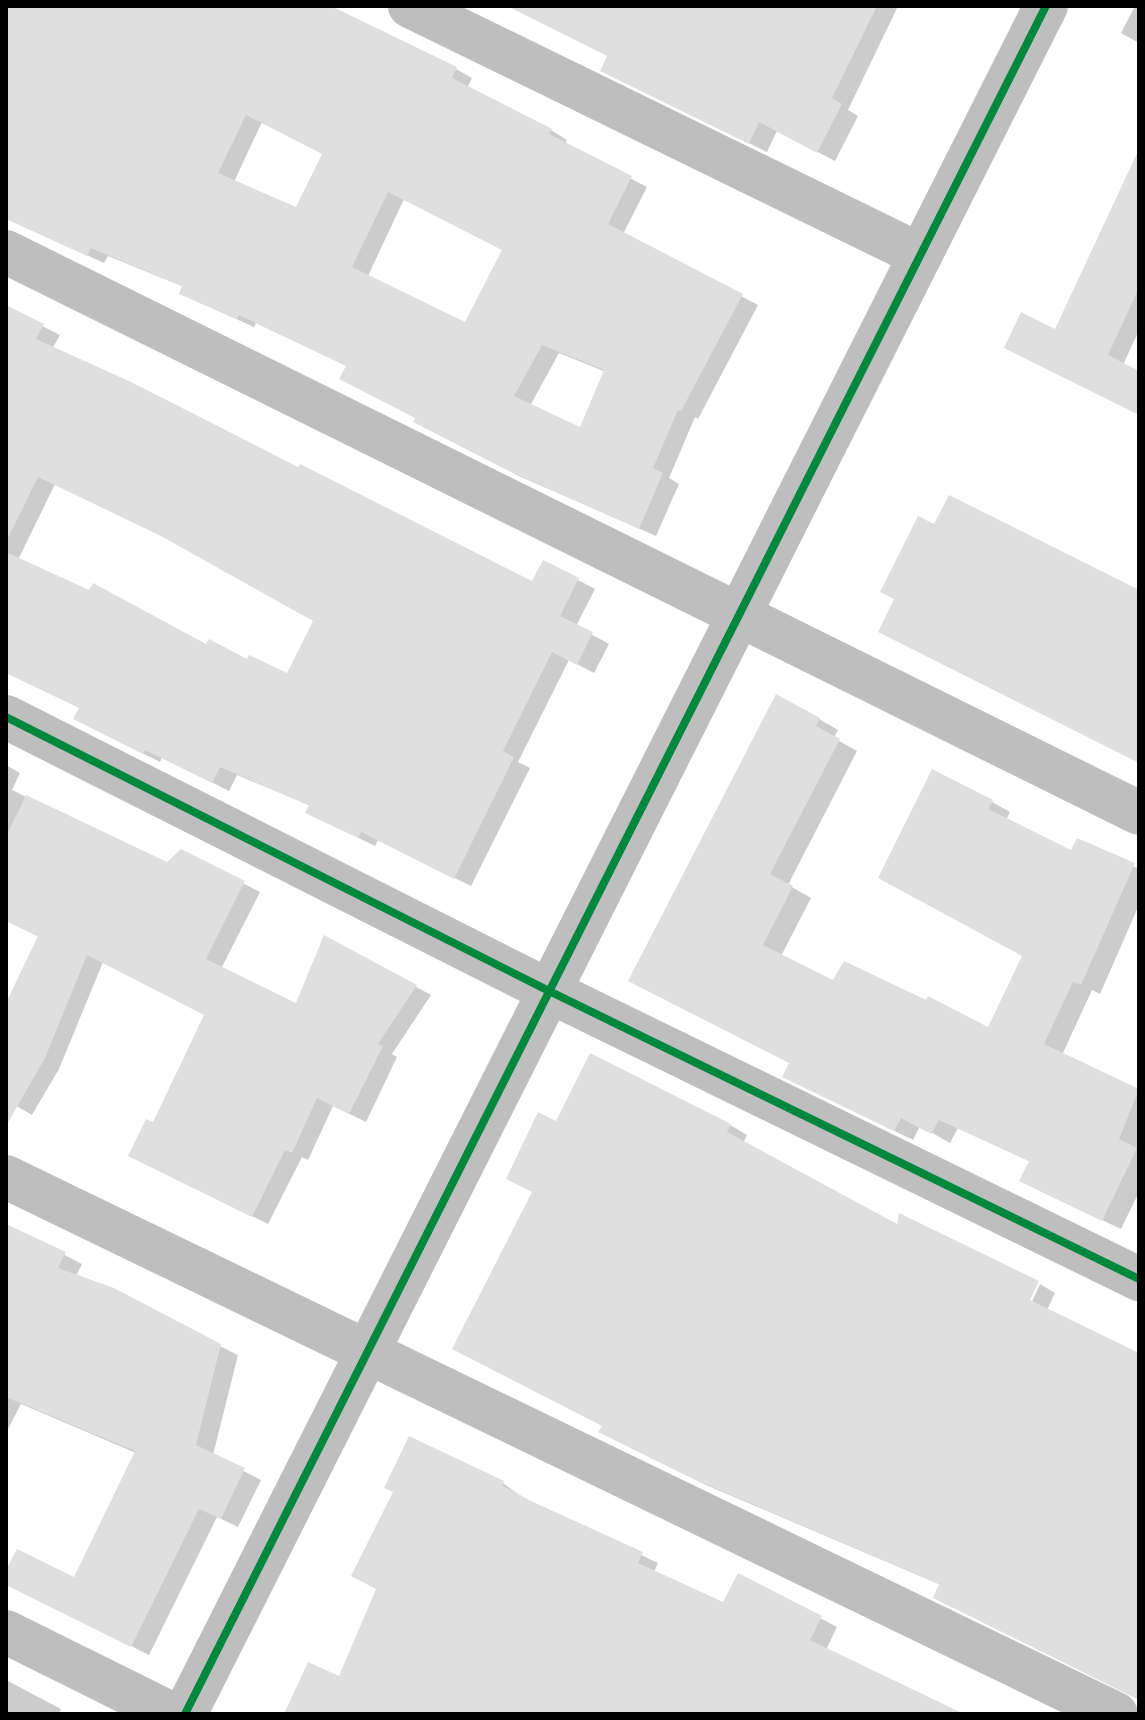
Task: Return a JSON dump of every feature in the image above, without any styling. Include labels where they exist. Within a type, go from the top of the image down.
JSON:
[{"type":"street","points":[[410,6],[920,255]]},
{"type":"street","points":[[185,1714],[370,1353],[1046,6]]},
{"type":"street","points":[[6,252],[1139,813]]},
{"type":"street","points":[[6,717],[549,991],[1139,1279]]},
{"type":"street","points":[[6,1177],[1116,1714]]},
{"type":"street","points":[[6,1632],[171,1714]]},
{"type":"building","points":[[6,6],[331,6],[457,67],[452,78],[552,129],[549,134],[632,176],[608,224],[743,294],[681,411],[678,410],[653,468],[663,473],[639,529],[501,467],[413,422],[415,418],[339,379],[346,366],[239,315],[237,319],[179,294],[182,286],[91,248],[87,256],[6,219]],"holes":[[[246,115],[322,154],[296,207],[218,173]],[[388,192],[502,250],[465,322],[352,267]],[[542,345],[604,370],[580,427],[514,396]]]},
{"type":"building","points":[[507,6],[877,6],[832,98],[842,104],[817,153],[759,122],[749,144],[600,71],[607,56]]},
{"type":"building","points":[[1139,149],[1139,288],[1108,355],[1139,371],[1139,415],[1004,348],[1021,312],[1055,329]]},
{"type":"building","points":[[6,305],[44,324],[36,339],[131,382],[298,467],[300,464],[532,581],[543,560],[579,578],[560,616],[593,632],[577,665],[552,652],[503,751],[514,757],[454,879],[361,832],[358,838],[305,813],[309,805],[220,767],[212,783],[145,750],[143,754],[73,719],[79,708],[6,673],[6,552],[89,590],[93,583],[206,644],[209,639],[247,659],[249,655],[287,673],[313,621],[161,536],[38,477],[6,542]]},
{"type":"building","points":[[949,495],[1139,590],[1139,763],[878,632],[894,599],[880,592],[918,516],[934,524]]},
{"type":"building","points":[[776,694],[820,718],[816,726],[840,739],[770,874],[793,886],[763,945],[833,980],[844,961],[926,1000],[928,996],[988,1027],[1022,956],[878,878],[932,769],[993,800],[988,809],[1071,850],[1077,838],[1135,863],[1081,985],[1073,982],[1044,1044],[1139,1089],[1119,1139],[1137,1148],[1102,1221],[1019,1181],[1029,1161],[939,1120],[931,1134],[901,1118],[894,1131],[782,1077],[789,1063],[628,981]]},
{"type":"building","points":[[26,795],[167,862],[181,849],[245,881],[206,959],[296,1003],[324,935],[417,985],[378,1044],[383,1046],[349,1114],[317,1098],[292,1153],[285,1150],[252,1217],[128,1156],[146,1119],[153,1122],[204,1015],[87,955],[45,1058],[6,1126],[6,1003],[38,936],[6,921],[6,837]]},
{"type":"building","points":[[590,1053],[731,1124],[727,1132],[897,1224],[899,1213],[1039,1281],[1030,1300],[1139,1353],[1139,1700],[933,1598],[939,1584],[687,1476],[598,1432],[602,1426],[452,1349],[532,1192],[506,1179],[538,1112],[556,1121]]},
{"type":"building","points":[[6,1224],[66,1252],[58,1268],[114,1288],[221,1344],[196,1445],[245,1468],[221,1519],[199,1509],[131,1647],[6,1585],[6,1570],[17,1549],[74,1577],[135,1451],[6,1397]]},
{"type":"building","points":[[409,1436],[504,1481],[502,1485],[531,1501],[643,1552],[638,1563],[723,1602],[738,1573],[822,1616],[810,1640],[964,1714],[284,1714],[308,1662],[339,1676],[376,1589],[351,1576],[393,1492],[384,1488]]},
{"type":"cycle path","points":[[185,1714],[1046,6]]},
{"type":"cycle path","points":[[6,717],[549,991],[1139,1279]]}]
